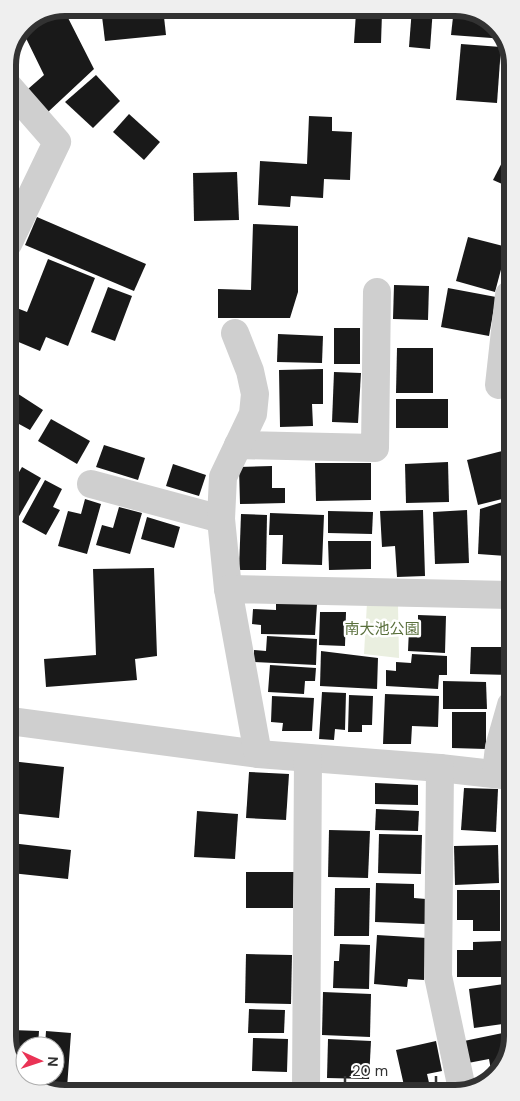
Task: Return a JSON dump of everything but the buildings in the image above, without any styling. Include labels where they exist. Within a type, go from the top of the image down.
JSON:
[{"type":"street","points":[[16,95],[57,142],[16,227]]},
{"type":"street","points":[[238,445],[375,448],[377,292]]},
{"type":"street","points":[[235,333],[250,371],[254,394],[253,414],[223,477],[221,519],[228,589],[258,754]]},
{"type":"street","points":[[499,385],[504,340]]},
{"type":"street","points":[[92,484],[221,519]]},
{"type":"street","points":[[228,589],[504,596]]},
{"type":"street","points":[[16,722],[258,754],[440,768],[504,775],[499,747],[504,730]]},
{"type":"street","points":[[306,1085],[308,758]]},
{"type":"street","points":[[440,768],[438,976],[461,1084]]},
{"type":"green space","name":"南大池公園","points":[[367,603],[398,605],[399,658],[364,654]]}]
